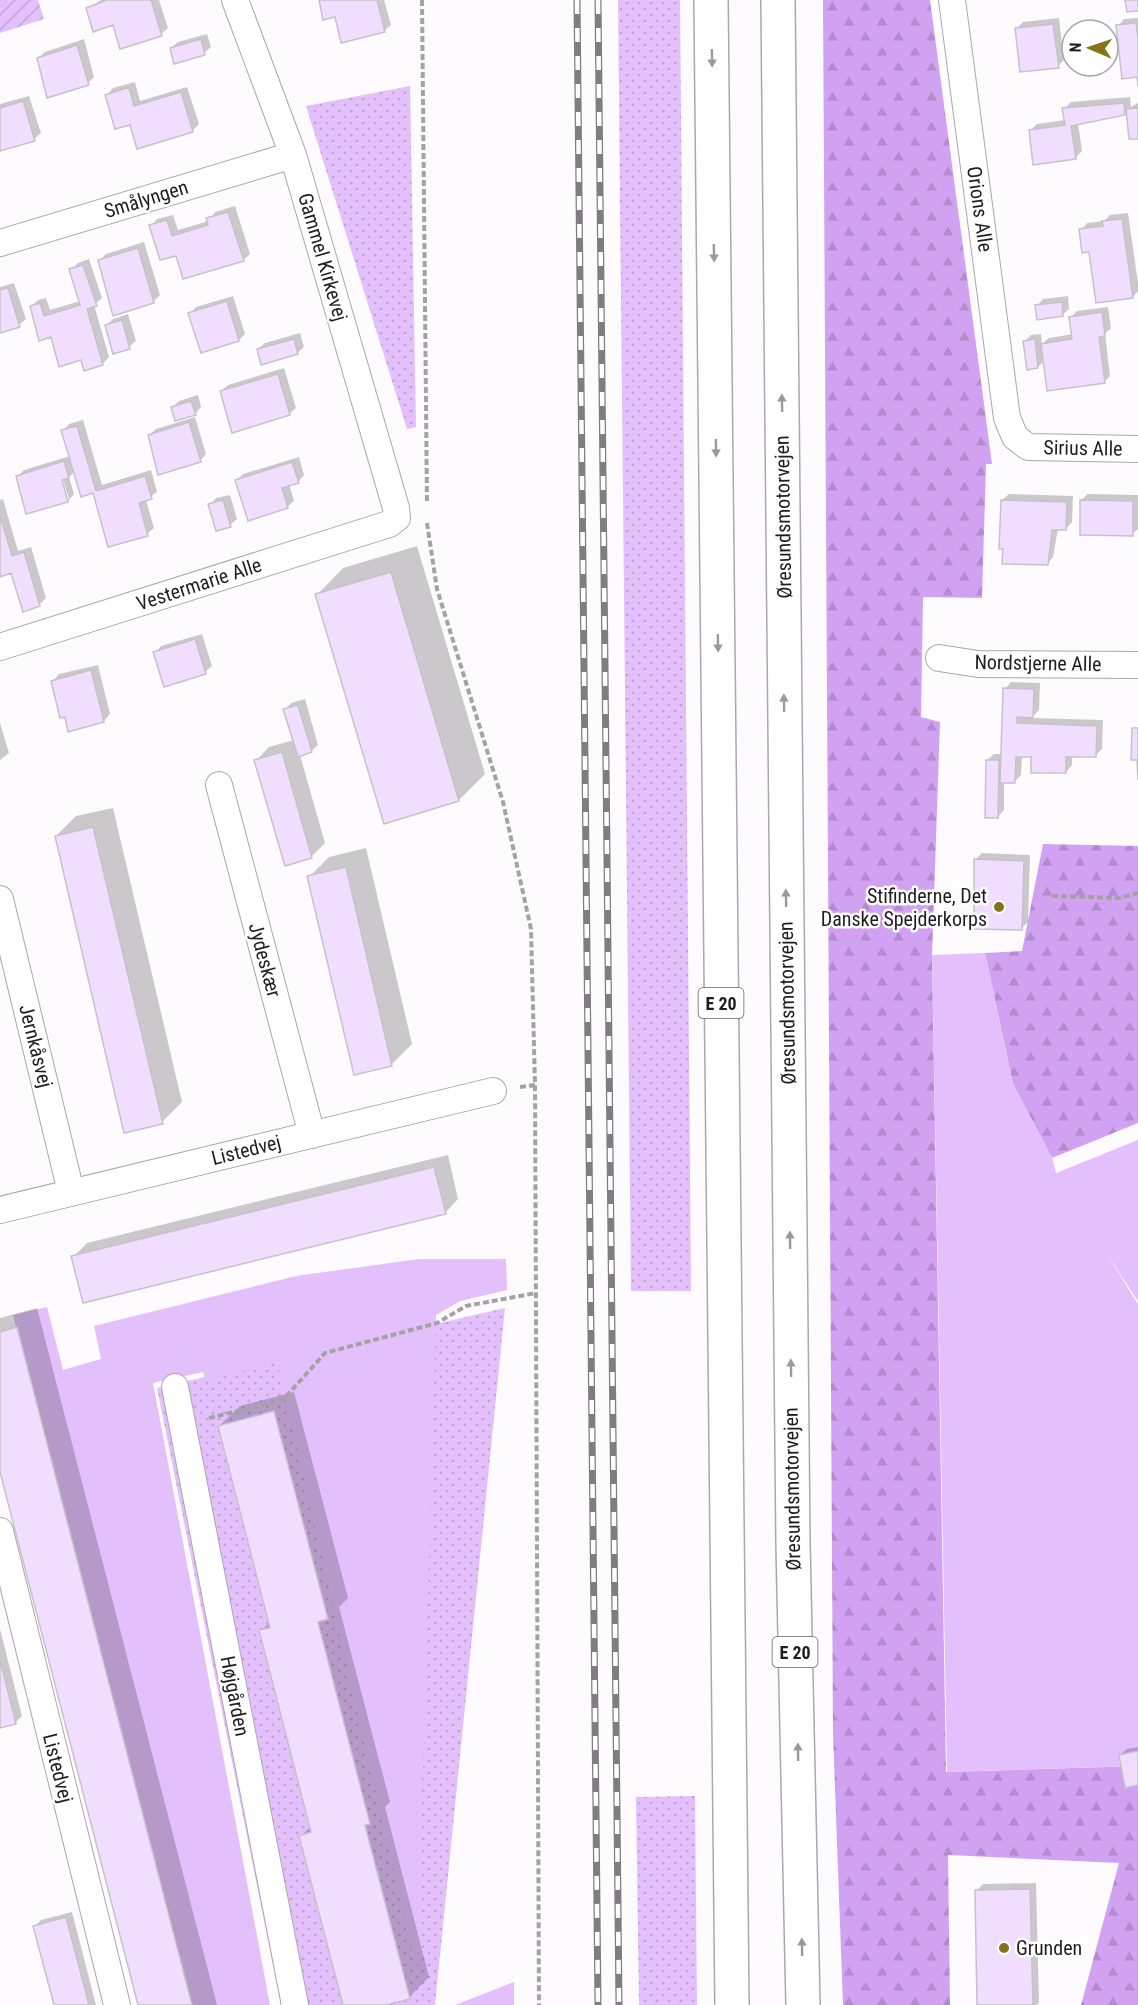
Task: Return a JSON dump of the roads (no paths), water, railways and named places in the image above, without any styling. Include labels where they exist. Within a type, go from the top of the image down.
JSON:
[{"type":"highway","name":"E 20","points":[[711,0],[732,2005]]},
{"type":"highway","name":"Øresundsmotorvejen","points":[[778,0],[793,1544],[803,2005]]},
{"type":"street","name":"Gammel Kirkevej","points":[[235,0],[293,155],[397,518]]},
{"type":"street","name":"Orions Alle","points":[[952,0],[1007,418]]},
{"type":"street","name":"Smålyngen","points":[[0,243],[293,155]]},
{"type":"street","name":"Sirius Alle","points":[[1007,418],[1015,437],[1028,447],[1138,449]]},
{"type":"street","name":"Vestermarie Alle","points":[[0,648],[389,524],[397,518]]},
{"type":"street","name":"Nordstjerne Alle","points":[[939,658],[978,664],[1138,665]]},
{"type":"street","name":"Jydeskær","points":[[219,785],[312,1135]]},
{"type":"street","name":"Jernkåsvej","points":[[0,899],[71,1192]]},
{"type":"street","name":"Listedvej","points":[[0,1210],[493,1091]]},
{"type":"street","name":"Højgården","points":[[175,1387],[295,2005]]},
{"type":"street","name":"Listedvej","points":[[0,1531],[117,2005]]},
{"type":"railway","points":[[577,0],[598,2005]]},
{"type":"railway","points":[[598,0],[619,2005]]},
{"type":"place","name":"Stifinderne, Det Danske Spejderkorps","points":[[999,907]]},
{"type":"place","name":"Grunden","points":[[1004,1948]]}]
